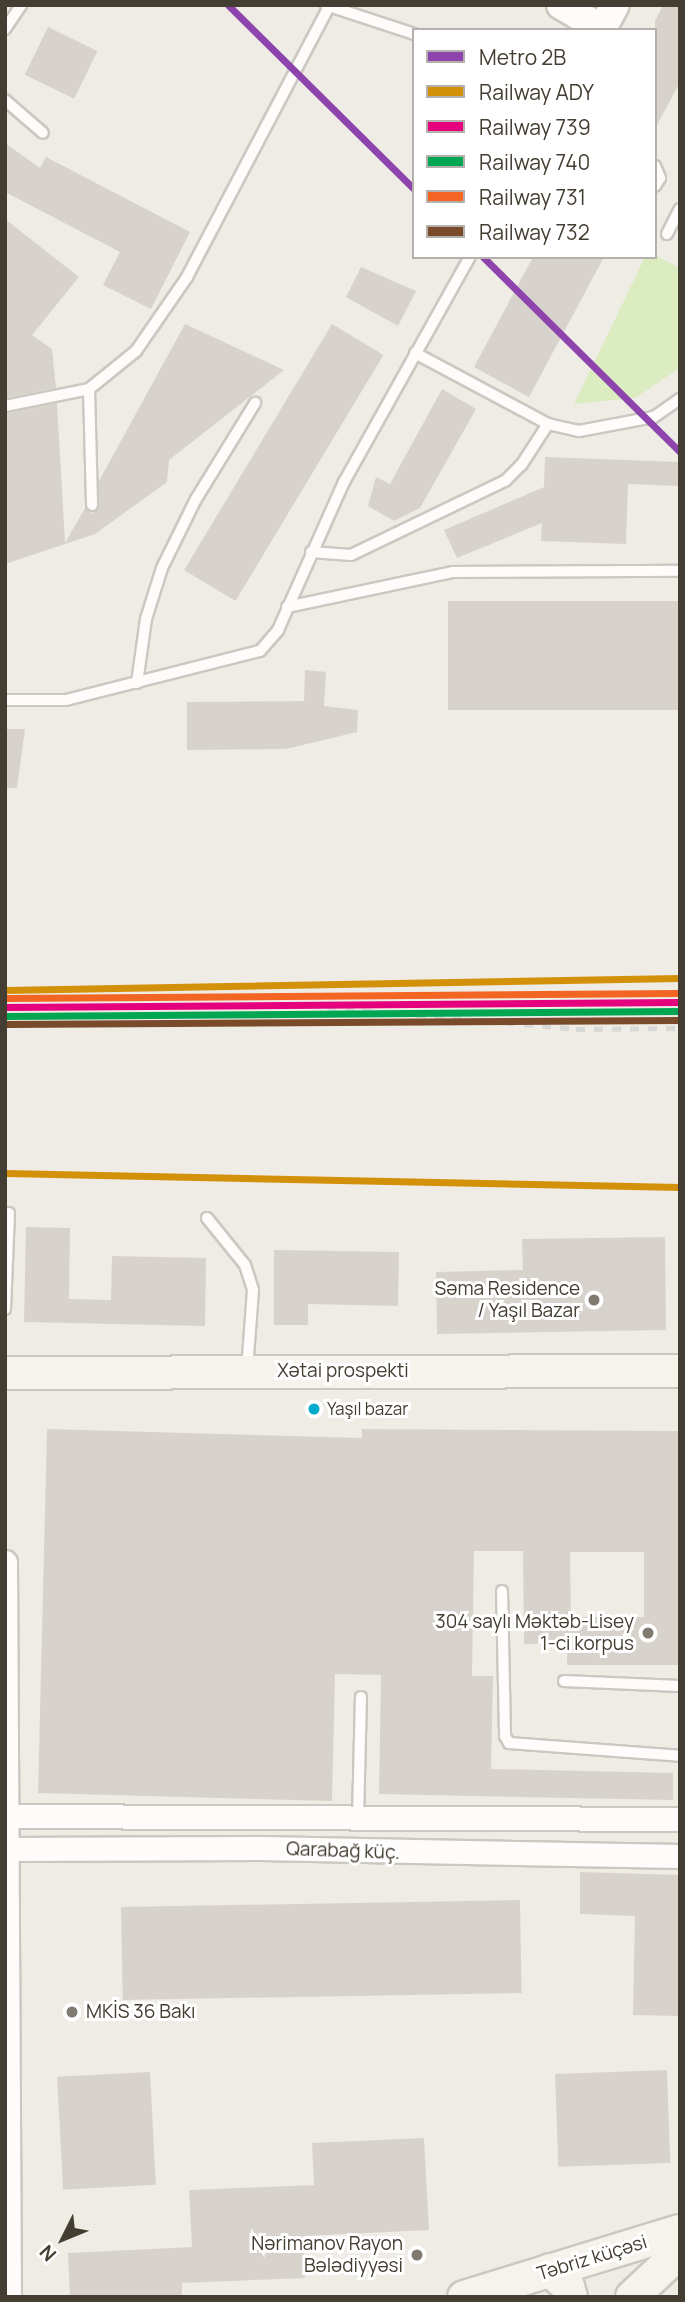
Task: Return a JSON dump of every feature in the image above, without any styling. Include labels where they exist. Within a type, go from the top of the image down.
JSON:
[{"type":"main road","name":"Xətai prospekti","points":[[5,1373],[680,1371]]},
{"type":"main road","name":"Təbriz küçəsi","points":[[556,2288],[680,2231]]},
{"type":"main road","name":"Təbriz küçəsi","points":[[464,2297],[556,2288],[680,2252]]},
{"type":"main road","points":[[632,2297],[680,2252]]},
{"type":"street","points":[[561,5],[600,28]]},
{"type":"street","points":[[603,28],[615,5]]},
{"type":"street","points":[[5,1562],[5,2200],[9,2297]]},
{"type":"street","name":"Qarabağ küç.","points":[[7,1816],[680,1818]]},
{"type":"street","name":"Qarabağ küç.","points":[[6,1849],[680,1856]]},
{"type":"lane","points":[[5,29],[22,5]]},
{"type":"lane","points":[[5,406],[89,389],[136,351],[187,277],[327,6],[412,33]]},
{"type":"lane","points":[[5,100],[43,133]]},
{"type":"lane","points":[[667,234],[680,209]]},
{"type":"lane","points":[[5,699],[65,700],[260,651],[278,630],[344,482],[469,259]]},
{"type":"lane","points":[[415,353],[548,424],[579,431],[654,417],[680,399]]},
{"type":"lane","points":[[89,389],[92,505]]},
{"type":"lane","points":[[137,683],[146,619],[162,568],[196,499],[255,403]]},
{"type":"lane","points":[[311,552],[351,555],[505,481],[522,464],[548,424]]},
{"type":"lane","points":[[287,607],[453,572],[680,571]]},
{"type":"lane","points":[[5,1309],[9,1213]]},
{"type":"lane","points":[[207,1218],[245,1265],[253,1290],[247,1371]]},
{"type":"lane","points":[[502,1591],[505,1737],[509,1743],[680,1756]]},
{"type":"lane","points":[[564,1681],[680,1686]]},
{"type":"lane","points":[[358,1818],[361,1697]]},
{"type":"green space","points":[[657,256],[680,268],[680,368],[635,398],[574,404],[644,259],[657,259]]},
{"type":"building","points":[[663,5],[680,5],[680,82],[657,125],[657,28],[655,21]]},
{"type":"building","points":[[48,27],[97,51],[74,99],[25,75]]},
{"type":"building","points":[[5,143],[40,168],[46,157],[190,232],[151,309],[103,285],[120,252],[5,192]]},
{"type":"building","points":[[5,219],[79,277],[32,335],[52,349],[56,388],[5,398]]},
{"type":"building","points":[[532,259],[603,259],[529,397],[474,367]]},
{"type":"building","points":[[361,267],[416,291],[398,326],[346,297]]},
{"type":"building","points":[[185,324],[284,370],[169,460],[167,482],[95,534],[5,564],[5,414],[57,403],[65,543],[85,508],[92,513],[99,509],[99,481]]},
{"type":"building","points":[[332,324],[383,355],[236,601],[184,570]]},
{"type":"building","points":[[442,389],[476,409],[420,508],[394,521],[368,506],[376,477],[390,484]]},
{"type":"building","points":[[545,457],[680,462],[680,486],[628,484],[626,544],[541,541],[542,523],[457,558],[444,530],[544,487]]},
{"type":"building","points":[[448,601],[680,601],[680,710],[448,710]]},
{"type":"building","points":[[305,670],[326,672],[324,706],[358,710],[357,732],[286,749],[187,750],[187,702],[304,701]]},
{"type":"building","points":[[5,729],[25,729],[17,788],[5,788]]},
{"type":"building","points":[[26,1227],[70,1228],[69,1299],[111,1300],[112,1256],[206,1258],[205,1326],[24,1322]]},
{"type":"building","name":"Səma Residence / Yaşıl Bazar","points":[[665,1237],[666,1330],[437,1334],[436,1272],[523,1270],[522,1239]]},
{"type":"building","points":[[274,1250],[399,1252],[398,1306],[308,1304],[308,1325],[274,1325]]},
{"type":"building","points":[[47,1429],[362,1438],[362,1429],[680,1431],[680,1665],[567,1665],[567,1644],[524,1644],[523,1551],[474,1551],[472,1676],[493,1676],[491,1769],[673,1773],[673,1800],[379,1794],[381,1675],[335,1674],[332,1801],[38,1793]],"holes":[[[570,1552],[644,1552],[644,1617],[571,1617]]]},
{"type":"building","points":[[580,1872],[680,1875],[680,2016],[633,2015],[635,1916],[580,1914]]},
{"type":"building","points":[[520,1900],[522,1993],[123,2000],[121,1907]]},
{"type":"building","points":[[667,2070],[670,2163],[558,2167],[555,2074]]},
{"type":"building","points":[[150,2072],[156,2185],[63,2190],[57,2077]]},
{"type":"building","points":[[424,2138],[429,2230],[303,2236],[305,2278],[182,2283],[182,2297],[70,2297],[68,2253],[192,2247],[189,2190],[314,2185],[312,2143]]},
{"type":"railway","points":[[327,1007],[576,1029],[680,1028]]},
{"type":"metro line","name":"2B","points":[[228,5],[412,187]]},
{"type":"metro line","name":"2B","points":[[485,259],[680,452]]},
{"type":"rail line","name":"ADY","points":[[5,990],[680,978]]},
{"type":"rail line","name":"731","points":[[5,998],[680,993]]},
{"type":"rail line","name":"739","points":[[5,1007],[680,1002]]},
{"type":"rail line","name":"740","points":[[5,1016],[680,1011]]},
{"type":"rail line","name":"732","points":[[5,1024],[680,1020]]},
{"type":"rail line","name":"ADY","points":[[5,1173],[680,1187]]},
{"type":"place","name":"Səma Residence / Yaşıl Bazar","points":[[594,1300]]},
{"type":"place","name":"Yaşıl bazar","points":[[314,1409]]},
{"type":"place","name":"304 saylı Məktəb-Lisey 1-ci korpus","points":[[648,1633]]},
{"type":"place","name":"MKİS 36 Bakı","points":[[72,2012]]},
{"type":"place","name":"Nərimanov Rayon Bələdiyyəsi","points":[[417,2255]]}]
